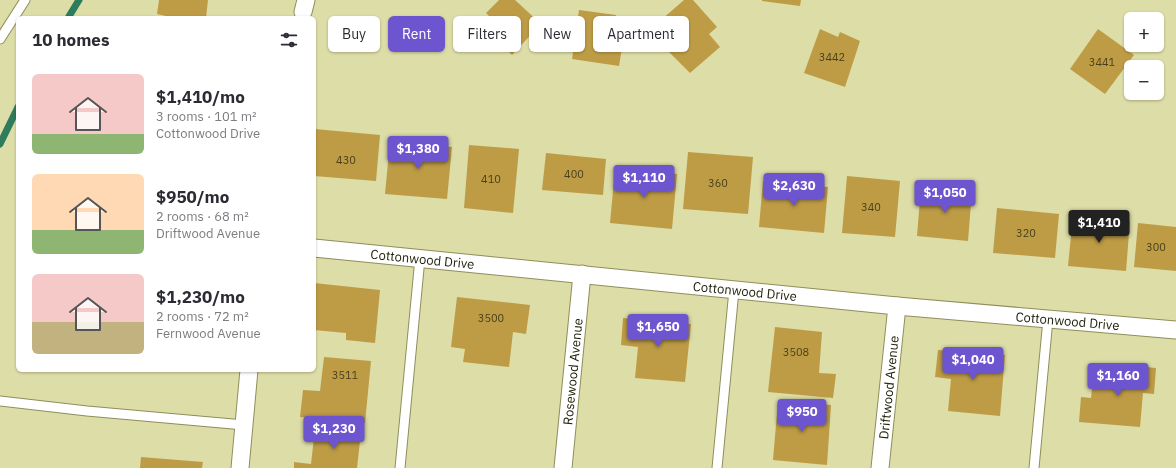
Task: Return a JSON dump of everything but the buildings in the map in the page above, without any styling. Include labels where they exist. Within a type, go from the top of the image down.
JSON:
[{"type":"street","name":"Cottonwood Drive","points":[[316,248],[897,306],[1176,330]]},
{"type":"street","name":"Rosewood Avenue","points":[[563,468],[582,274]]},
{"type":"street","name":"Driftwood Avenue","points":[[880,468],[897,306]]},
{"type":"street","points":[[240,468],[249,372]]},
{"type":"lane","points":[[0,38],[26,0]]},
{"type":"lane","points":[[400,468],[420,258]]},
{"type":"lane","points":[[717,468],[734,290]]},
{"type":"lane","points":[[1034,468],[1048,319]]},
{"type":"lane","points":[[0,401],[87,411],[244,425]]},
{"type":"waterway","points":[[69,16],[79,0]]},
{"type":"waterway","points":[[0,144],[16,111]]}]
